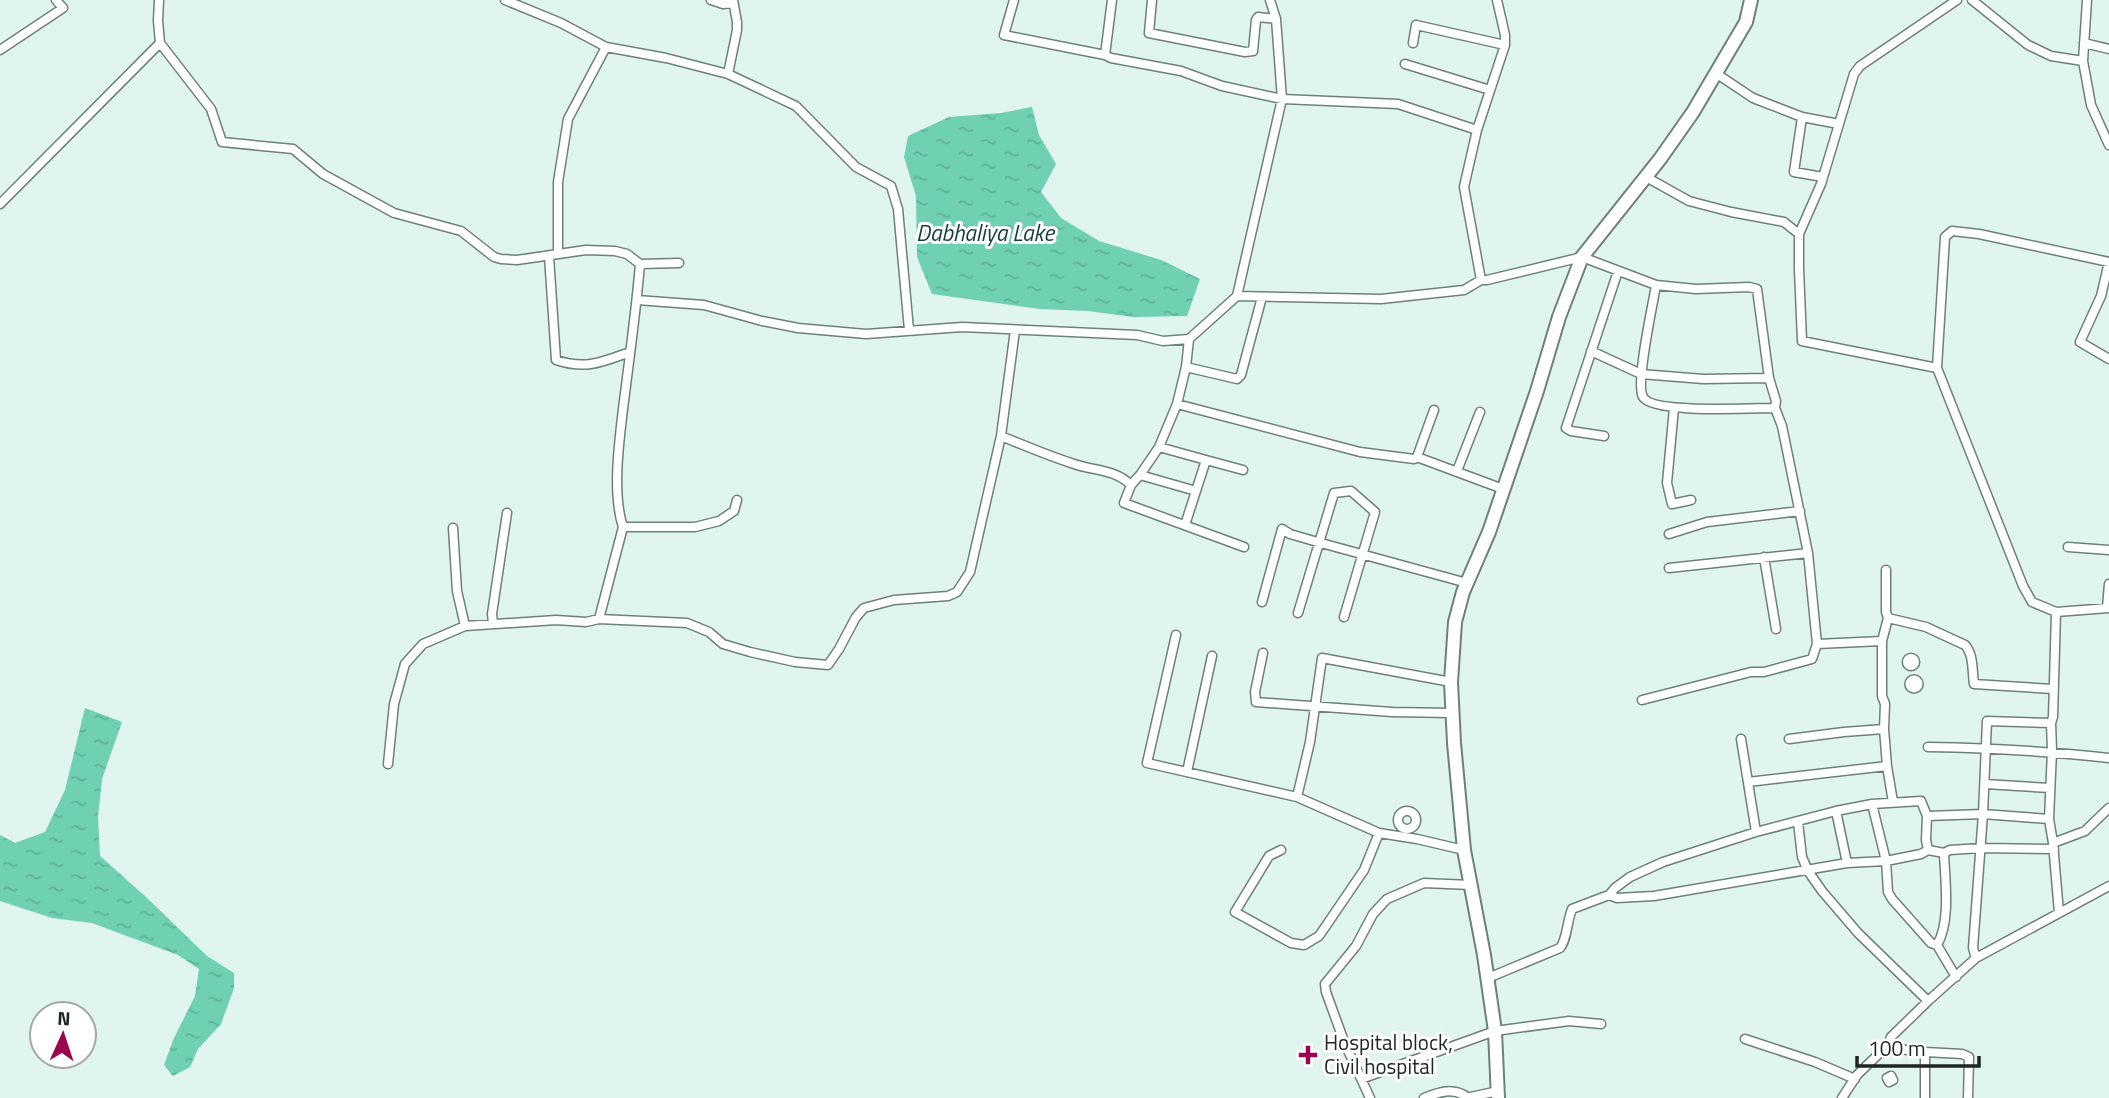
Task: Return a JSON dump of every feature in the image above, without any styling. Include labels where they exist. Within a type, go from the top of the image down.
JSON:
[{"type":"street","points":[[0,50],[63,8],[56,0]]},
{"type":"street","points":[[159,0],[160,43],[211,109],[222,142],[293,149],[323,174],[394,213],[460,232],[494,257],[517,260],[586,250],[615,251],[626,254],[640,264],[679,263]]},
{"type":"street","points":[[505,0],[561,23],[606,47],[666,58],[728,74],[796,106],[856,167],[891,186],[898,209],[909,330]]},
{"type":"street","points":[[711,0],[723,4],[733,1],[737,30],[728,74]]},
{"type":"street","points":[[1014,0],[1004,34],[1181,71],[1222,86],[1282,99],[1398,104],[1477,130]]},
{"type":"street","points":[[1105,55],[1112,0]]},
{"type":"street","points":[[1152,0],[1149,33],[1245,52],[1253,51],[1258,17],[1276,19]]},
{"type":"street","points":[[638,300],[704,305],[799,328],[866,334],[962,327],[1137,335],[1163,341],[1189,339],[1237,296],[1282,99],[1276,19],[1270,0]]},
{"type":"street","points":[[1481,279],[1464,187],[1477,130],[1505,45],[1497,0]]},
{"type":"street","points":[[1424,1098],[1450,1091],[1459,1091],[1466,1098],[1498,1094],[1495,1031],[1488,978],[1464,850],[1452,713],[1455,622],[1467,583],[1489,532],[1559,317],[1582,257],[1693,113],[1746,22],[1751,0]]},
{"type":"street","points":[[1937,368],[1802,341],[1799,234],[1823,177],[1854,74],[1860,66],[1956,0]]},
{"type":"street","points":[[1972,0],[2028,45],[2051,56],[2083,61]]},
{"type":"street","points":[[2087,0],[2083,61],[2091,105],[2109,145]]},
{"type":"street","points":[[1412,43],[1416,26],[1505,45]]},
{"type":"street","points":[[0,204],[160,43]]},
{"type":"street","points":[[2084,43],[2109,49]]},
{"type":"street","points":[[558,254],[558,183],[568,119],[606,47]]},
{"type":"street","points":[[1405,64],[1490,90]]},
{"type":"street","points":[[1717,74],[1753,98],[1802,117],[1839,124]]},
{"type":"street","points":[[1802,117],[1794,172],[1823,177]]},
{"type":"street","points":[[1646,177],[1689,201],[1784,222],[1799,234]]},
{"type":"street","points":[[2109,359],[2080,342],[2101,296],[2109,262],[1979,234],[1952,231],[1945,237],[1937,368],[2023,586],[2032,602],[2056,612],[2108,608],[2109,584]]},
{"type":"street","points":[[549,256],[555,360],[584,366],[596,365],[630,352]]},
{"type":"street","points":[[1237,296],[1381,299],[1464,289],[1481,279],[1487,280],[1582,257],[1656,285],[1696,289],[1757,289],[1769,378],[1782,426],[1808,553],[1817,644],[1812,659],[1642,700]]},
{"type":"street","points":[[598,619],[623,527],[620,520],[618,480],[619,446],[638,300],[640,264]]},
{"type":"street","points":[[1604,436],[1566,428],[1618,271]]},
{"type":"street","points":[[1656,285],[1641,374],[1641,393],[1646,401],[1674,408],[1775,408]]},
{"type":"street","points":[[1186,368],[1237,379],[1241,375],[1262,297]]},
{"type":"street","points":[[388,764],[394,704],[405,664],[423,644],[465,626],[556,620],[586,622],[598,619],[687,623],[709,632],[723,643],[750,652],[794,662],[828,665],[864,608],[894,600],[948,596],[957,592],[970,572],[1001,436],[1015,330]]},
{"type":"street","points":[[1189,339],[1186,368],[1177,404],[1159,447],[1131,485],[1124,503],[1244,547]]},
{"type":"street","points":[[1591,351],[1641,374],[1703,380],[1769,378]]},
{"type":"street","points":[[1177,404],[1360,452],[1414,460],[1418,457],[1434,410]]},
{"type":"street","points":[[1674,408],[1667,483],[1672,504],[1690,500]]},
{"type":"street","points":[[1457,471],[1480,412]]},
{"type":"street","points":[[1001,436],[1078,466],[1108,471],[1131,485]]},
{"type":"street","points":[[1159,447],[1243,470]]},
{"type":"street","points":[[1418,457],[1503,489]]},
{"type":"street","points":[[1185,525],[1206,460]]},
{"type":"street","points":[[1140,475],[1196,491]]},
{"type":"street","points":[[1298,613],[1334,493],[1351,491],[1376,512],[1345,617]]},
{"type":"street","points":[[623,527],[695,527],[719,521],[734,511],[737,500]]},
{"type":"street","points":[[1669,534],[1707,522],[1800,510]]},
{"type":"street","points":[[493,623],[492,614],[507,513]]},
{"type":"street","points":[[453,528],[457,591],[465,626]]},
{"type":"street","points":[[1262,602],[1282,529],[1290,534],[1467,583]]},
{"type":"street","points":[[2068,547],[2109,550]]},
{"type":"street","points":[[1669,568],[1808,553]]},
{"type":"street","points":[[1764,557],[1776,629]]},
{"type":"street","points":[[1886,570],[1888,618],[1882,641],[1882,696],[1885,704],[1887,766],[1893,802]]},
{"type":"street","points":[[2056,612],[2049,818],[2059,913]]},
{"type":"street","points":[[1888,618],[1926,626],[1965,645],[1971,657],[1974,684],[2053,689]]},
{"type":"street","points":[[1176,635],[1147,763],[1297,797],[1379,833],[1464,850]]},
{"type":"street","points":[[1817,644],[1882,641]]},
{"type":"street","points":[[1263,653],[1255,692],[1256,702],[1392,712],[1452,713]]},
{"type":"street","points":[[1187,772],[1212,656]]},
{"type":"street","points":[[1297,797],[1310,742],[1322,658],[1451,681]]},
{"type":"street","points":[[1976,958],[1973,948],[1987,721],[2051,723]]},
{"type":"street","points":[[1789,739],[1884,729]]},
{"type":"street","points":[[1741,739],[1756,832]]},
{"type":"street","points":[[1928,747],[2052,751],[2109,758]]},
{"type":"street","points":[[1748,782],[1887,766]]},
{"type":"street","points":[[1985,784],[2050,788]]},
{"type":"street","points":[[1488,978],[1560,948],[1572,909],[1609,895],[1630,877],[1663,862],[1756,832],[1872,804],[1921,801],[1927,816],[1928,850]]},
{"type":"street","points":[[1872,804],[1886,860],[1888,892],[1931,943],[1937,945],[1956,977]]},
{"type":"street","points":[[1609,895],[1617,898],[1654,896],[1847,863],[1886,860],[1921,854],[1928,850],[1944,853],[1950,850],[1981,848],[2053,846],[2085,831],[2109,808]]},
{"type":"street","points":[[1836,811],[1847,863]]},
{"type":"street","points":[[1927,816],[1983,814],[2049,818]]},
{"type":"street","points":[[1798,822],[1802,858],[1808,871],[1858,933],[1927,1001]]},
{"type":"street","points":[[1281,850],[1269,856],[1235,912],[1292,943],[1304,946],[1319,936],[1364,870],[1379,833]]},
{"type":"street","points":[[1937,945],[1941,938],[1945,907],[1944,853]]},
{"type":"street","points":[[1370,1098],[1345,1044],[1325,984],[1356,946],[1373,915],[1387,899],[1424,883],[1471,886]]},
{"type":"street","points":[[1842,1098],[1855,1079],[1888,1045],[1891,1037],[1976,958],[2109,886]]},
{"type":"street","points":[[1361,1079],[1495,1031],[1569,1021],[1601,1024]]},
{"type":"street","points":[[1745,1038],[1855,1079]]},
{"type":"street","points":[[1888,1045],[1899,1049],[1962,1054],[1969,1057],[1968,1098]]},
{"type":"street","points":[[1925,1098],[1926,1052]]},
{"type":"water","name":"Dabhaliya Lake","points":[[1032,107],[1039,135],[1056,164],[1041,192],[1061,218],[1099,241],[1161,260],[1200,279],[1187,316],[1133,317],[1088,311],[1040,309],[932,294],[917,257],[916,196],[904,157],[908,136],[949,117],[1001,113]]},
{"type":"water","points":[[85,708],[122,722],[102,779],[98,817],[100,856],[207,956],[234,973],[234,988],[221,1024],[198,1049],[190,1067],[173,1076],[164,1065],[195,996],[199,969],[178,955],[92,923],[52,918],[0,901],[0,835],[15,843],[45,832],[65,790]]},
{"type":"place","name":"Hospital block, Civil hospital","points":[[1308,1055]]}]
